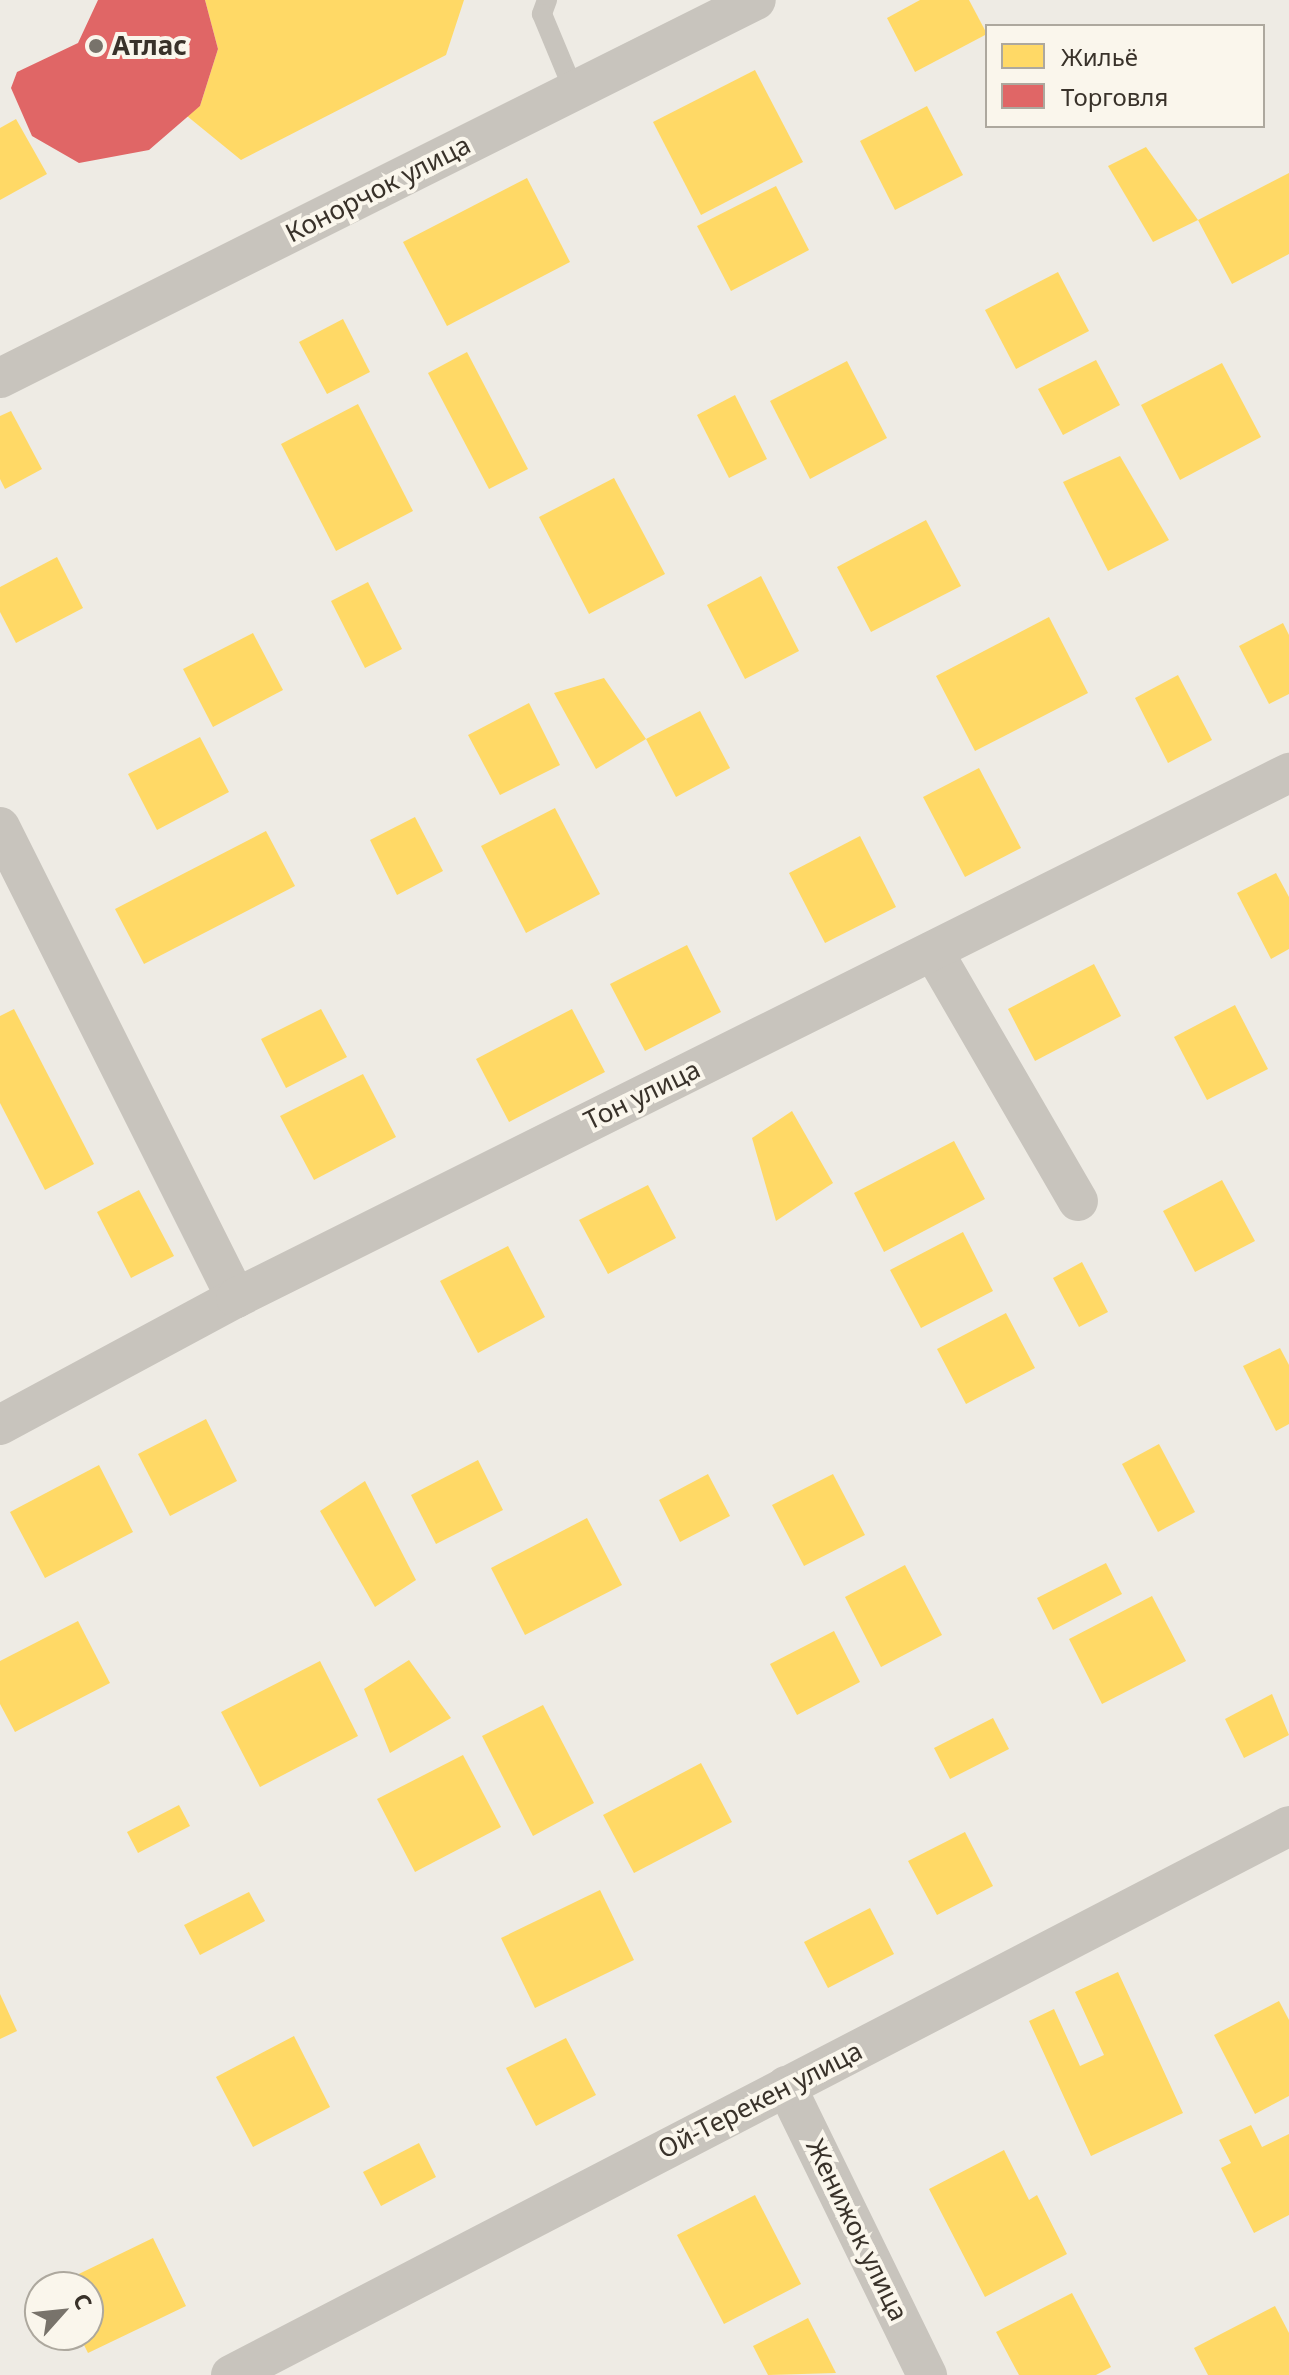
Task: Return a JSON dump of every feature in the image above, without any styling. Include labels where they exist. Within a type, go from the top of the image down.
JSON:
[{"type":"street","name":"Конорчок улица","points":[[0,378],[756,0]]},
{"type":"street","name":"Тон улица","points":[[0,1425],[236,1298],[1289,773]]},
{"type":"street","points":[[0,827],[236,1298]]},
{"type":"street","points":[[933,951],[1078,1201]]},
{"type":"street","name":"Ой-Терекен улица","points":[[231,2375],[1289,1826]]},
{"type":"street","name":"Женижок улица","points":[[786,2086],[927,2375]]},
{"type":"lane","points":[[547,0],[542,14],[574,91]]},
{"type":"building: Жильё","points":[[205,0],[464,0],[446,55],[241,160],[187,116],[200,106],[218,49]]},
{"type":"building: Жильё","points":[[920,0],[969,0],[985,35],[915,72],[887,18]]},
{"type":"building: Жильё","points":[[755,70],[803,162],[701,215],[653,122]]},
{"type":"building: Жильё","points":[[927,106],[963,175],[895,210],[860,141]]},
{"type":"building: Жильё","points":[[16,119],[47,174],[0,200],[0,128]]},
{"type":"building: Жильё","points":[[1146,147],[1198,220],[1153,242],[1108,166]]},
{"type":"building: Жильё","points":[[1289,173],[1289,254],[1232,284],[1198,220]]},
{"type":"building: Жильё","points":[[527,178],[570,262],[447,326],[403,242]]},
{"type":"building: Жильё","points":[[776,186],[809,250],[731,291],[697,226]]},
{"type":"building: Жильё","points":[[1058,272],[1089,331],[1016,369],[985,310]]},
{"type":"building: Жильё","points":[[343,319],[370,372],[327,394],[299,342]]},
{"type":"building: Жильё","points":[[467,352],[528,469],[489,489],[428,373]]},
{"type":"building: Жильё","points":[[1096,360],[1120,405],[1063,435],[1038,389]]},
{"type":"building: Жильё","points":[[847,361],[887,438],[810,479],[770,401]]},
{"type":"building: Жильё","points":[[1222,363],[1261,437],[1180,480],[1141,405]]},
{"type":"building: Жильё","points":[[735,395],[767,459],[729,478],[697,415]]},
{"type":"building: Жильё","points":[[358,404],[413,511],[336,551],[281,444]]},
{"type":"building: Жильё","points":[[11,411],[42,469],[5,489],[0,479],[0,416]]},
{"type":"building: Жильё","points":[[1120,456],[1169,540],[1108,571],[1063,482]]},
{"type":"building: Жильё","points":[[614,478],[665,574],[589,614],[539,517]]},
{"type":"building: Жильё","points":[[926,520],[961,586],[871,632],[837,567]]},
{"type":"building: Жильё","points":[[57,557],[83,608],[16,643],[0,612],[0,587]]},
{"type":"building: Жильё","points":[[761,576],[799,651],[745,679],[707,605]]},
{"type":"building: Жильё","points":[[368,582],[402,649],[365,668],[331,601]]},
{"type":"building: Жильё","points":[[1049,617],[1088,693],[975,751],[936,676]]},
{"type":"building: Жильё","points":[[1283,623],[1289,635],[1289,694],[1269,704],[1239,646]]},
{"type":"building: Жильё","points":[[253,633],[283,690],[213,727],[183,669]]},
{"type":"building: Жильё","points":[[1178,675],[1212,740],[1168,763],[1135,698]]},
{"type":"building: Жильё","points":[[604,678],[646,739],[596,769],[554,693]]},
{"type":"building: Жильё","points":[[529,703],[560,765],[500,795],[468,735]]},
{"type":"building: Жильё","points":[[700,711],[730,768],[676,797],[646,739]]},
{"type":"building: Жильё","points":[[200,737],[229,792],[157,830],[128,774]]},
{"type":"building: Жильё","points":[[979,768],[1021,848],[965,877],[923,797]]},
{"type":"building: Жильё","points":[[555,808],[600,894],[526,933],[481,846]]},
{"type":"building: Жильё","points":[[415,817],[443,871],[397,895],[370,840]]},
{"type":"building: Жильё","points":[[266,831],[295,886],[144,964],[115,909]]},
{"type":"building: Жильё","points":[[860,836],[896,907],[825,943],[789,873]]},
{"type":"building: Жильё","points":[[1276,873],[1289,897],[1289,949],[1271,959],[1237,893]]},
{"type":"building: Жильё","points":[[687,945],[721,1012],[645,1051],[610,984]]},
{"type":"building: Жильё","points":[[1094,964],[1121,1016],[1035,1061],[1008,1009]]},
{"type":"building: Жильё","points":[[1235,1005],[1268,1069],[1207,1100],[1174,1037]]},
{"type":"building: Жильё","points":[[14,1009],[94,1164],[45,1190],[0,1103],[0,1016]]},
{"type":"building: Жильё","points":[[321,1009],[347,1057],[286,1088],[261,1039]]},
{"type":"building: Жильё","points":[[572,1009],[605,1072],[509,1122],[476,1059]]},
{"type":"building: Жильё","points":[[363,1074],[396,1137],[314,1180],[280,1116]]},
{"type":"building: Жильё","points":[[792,1111],[833,1183],[776,1221],[752,1138]]},
{"type":"building: Жильё","points":[[954,1141],[985,1199],[884,1252],[854,1193]]},
{"type":"building: Жильё","points":[[1222,1180],[1255,1241],[1195,1272],[1163,1211]]},
{"type":"building: Жильё","points":[[648,1185],[676,1238],[608,1274],[579,1220]]},
{"type":"building: Жильё","points":[[139,1190],[174,1256],[131,1278],[97,1212]]},
{"type":"building: Жильё","points":[[963,1232],[993,1291],[921,1328],[890,1270]]},
{"type":"building: Жильё","points":[[508,1246],[545,1317],[478,1353],[440,1281]]},
{"type":"building: Жильё","points":[[1082,1262],[1108,1312],[1079,1327],[1053,1278]]},
{"type":"building: Жильё","points":[[1006,1313],[1035,1368],[966,1404],[937,1349]]},
{"type":"building: Жильё","points":[[1280,1348],[1289,1365],[1289,1424],[1276,1431],[1243,1366]]},
{"type":"building: Жильё","points":[[206,1419],[237,1481],[170,1516],[138,1454]]},
{"type":"building: Жильё","points":[[1159,1444],[1195,1512],[1158,1532],[1122,1464]]},
{"type":"building: Жильё","points":[[478,1460],[503,1510],[436,1544],[411,1495]]},
{"type":"building: Жильё","points":[[99,1465],[133,1532],[45,1578],[10,1512]]},
{"type":"building: Жильё","points":[[708,1474],[730,1516],[680,1542],[659,1500]]},
{"type":"building: Жильё","points":[[833,1474],[865,1535],[804,1566],[772,1505]]},
{"type":"building: Жильё","points":[[365,1481],[416,1580],[375,1607],[320,1511]]},
{"type":"building: Жильё","points":[[587,1518],[622,1585],[525,1635],[491,1568]]},
{"type":"building: Жильё","points":[[1106,1563],[1122,1594],[1053,1630],[1037,1598]]},
{"type":"building: Жильё","points":[[905,1565],[942,1635],[881,1667],[845,1597]]},
{"type":"building: Жильё","points":[[1152,1596],[1186,1661],[1102,1704],[1069,1639]]},
{"type":"building: Жильё","points":[[78,1621],[110,1683],[15,1732],[0,1704],[0,1661]]},
{"type":"building: Жильё","points":[[834,1631],[860,1682],[797,1715],[770,1664]]},
{"type":"building: Жильё","points":[[409,1660],[451,1718],[390,1753],[364,1689]]},
{"type":"building: Жильё","points":[[320,1661],[358,1736],[260,1787],[221,1712]]},
{"type":"building: Жильё","points":[[1272,1694],[1289,1735],[1244,1758],[1225,1719]]},
{"type":"building: Жильё","points":[[543,1705],[594,1803],[533,1836],[482,1736]]},
{"type":"building: Жильё","points":[[993,1718],[1009,1749],[950,1779],[934,1748]]},
{"type":"building: Жильё","points":[[463,1755],[501,1827],[415,1872],[377,1799]]},
{"type":"building: Жильё","points":[[701,1763],[732,1822],[634,1873],[603,1815]]},
{"type":"building: Жильё","points":[[179,1805],[190,1826],[138,1853],[127,1832]]},
{"type":"building: Жильё","points":[[965,1832],[993,1886],[937,1915],[908,1861]]},
{"type":"building: Жильё","points":[[600,1890],[634,1960],[535,2008],[501,1938]]},
{"type":"building: Жильё","points":[[249,1892],[265,1921],[200,1955],[184,1925]]},
{"type":"building: Жильё","points":[[870,1908],[894,1954],[828,1988],[804,1942]]},
{"type":"building: Жильё","points":[[1118,1972],[1183,2113],[1091,2156],[1029,2021],[1054,2009],[1080,2066],[1104,2055],[1075,1992]]},
{"type":"building: Жильё","points":[[0,1994],[17,2031],[0,2039]]},
{"type":"building: Жильё","points":[[1279,2001],[1289,2020],[1289,2096],[1255,2114],[1214,2035]]},
{"type":"building: Жильё","points":[[294,2036],[330,2107],[253,2147],[216,2077]]},
{"type":"building: Жильё","points":[[566,2038],[596,2095],[536,2126],[506,2068]]},
{"type":"building: Жильё","points":[[1251,2125],[1262,2147],[1289,2134],[1289,2215],[1254,2233],[1221,2168],[1231,2163],[1219,2140]]},
{"type":"building: Жильё","points":[[419,2143],[436,2177],[381,2206],[363,2172]]},
{"type":"building: Жильё","points":[[1004,2150],[1029,2200],[1037,2195],[1067,2254],[985,2297],[929,2189]]},
{"type":"building: Жильё","points":[[755,2195],[801,2284],[724,2324],[677,2235]]},
{"type":"building: Жильё","points":[[153,2238],[186,2306],[104,2345],[104,2271],[85,2271]]},
{"type":"building: Жильё","points":[[1072,2293],[1111,2367],[1096,2375],[1019,2375],[996,2332]]},
{"type":"building: Жильё","points":[[1275,2306],[1289,2333],[1289,2375],[1208,2375],[1194,2348]]},
{"type":"building: Жильё","points":[[808,2318],[836,2373],[768,2375],[753,2346]]},
{"type":"building: Торговля","points":[[98,0],[205,0],[218,49],[200,106],[149,150],[79,163],[32,136],[11,88],[17,72],[78,43]]},
{"type":"place","name":"Атлас","points":[[96,46]]}]
